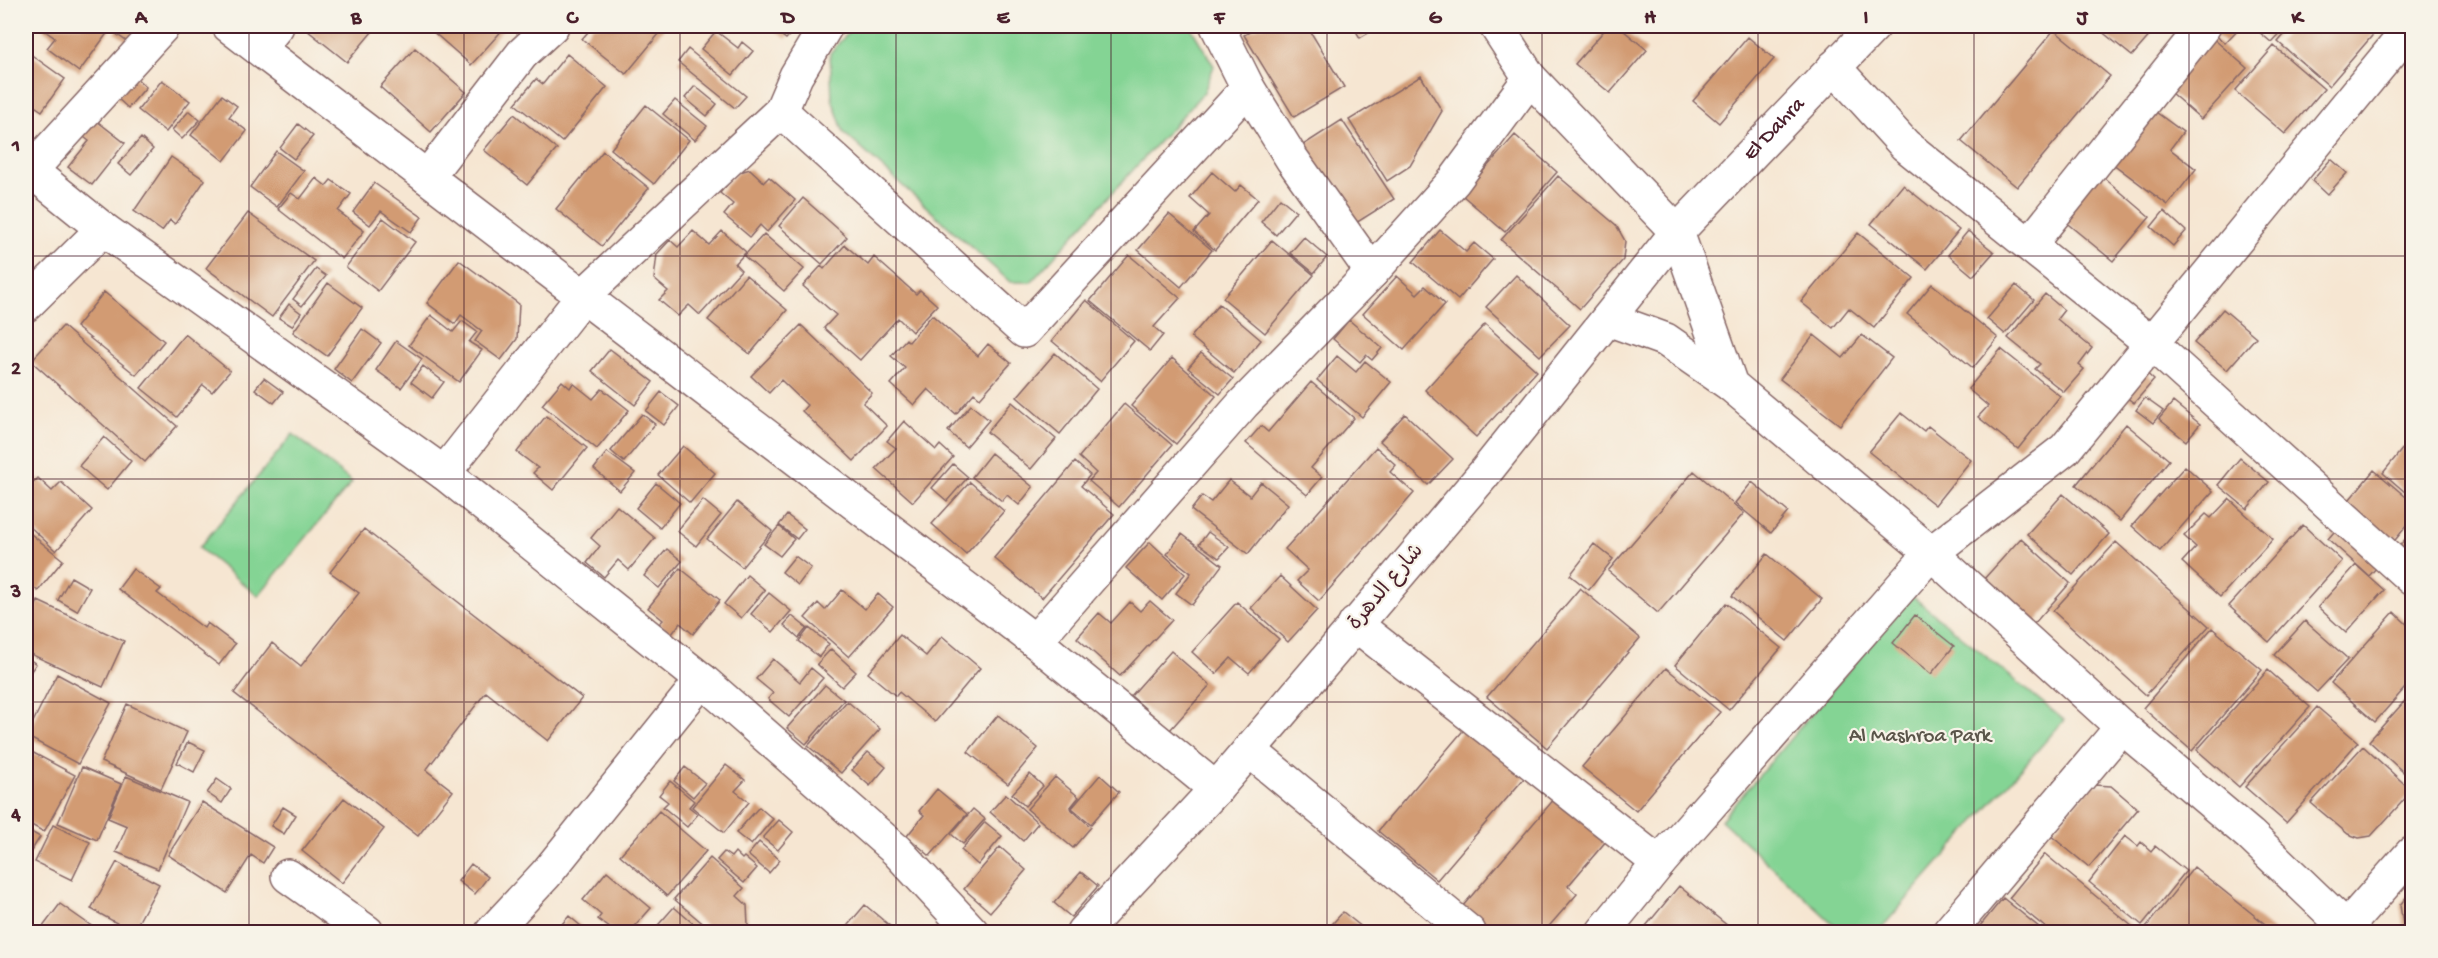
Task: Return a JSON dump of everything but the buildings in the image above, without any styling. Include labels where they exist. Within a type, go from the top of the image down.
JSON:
[{"type":"street","points":[[163,26],[28,169],[104,229],[444,473],[702,680],[896,850],[972,933]]},
{"type":"street","points":[[229,26],[268,37],[427,177],[1035,641],[1216,789]]},
{"type":"street","points":[[427,177],[522,54],[552,26]]},
{"type":"street","points":[[444,473],[583,296],[781,111],[802,65],[826,26]]},
{"type":"street","points":[[1216,26],[1248,88],[1292,159],[1371,272]]},
{"type":"street","points":[[1496,26],[1530,78],[1677,232],[1731,385]]},
{"type":"street","name":"El Dahra","points":[[1677,232],[1874,26]]},
{"type":"street","points":[[2030,244],[2204,26]]},
{"type":"street","points":[[1603,933],[1659,863],[1931,553],[2065,449],[2412,26]]},
{"type":"street","points":[[1834,66],[1905,145],[2152,344],[2412,579]]},
{"type":"street","points":[[1035,641],[1243,404],[1371,272],[1454,182],[1530,78]]},
{"type":"street","points":[[781,111],[1024,331],[1248,88]]},
{"type":"street","points":[[26,304],[104,229]]},
{"type":"street","name":"شارع الدهرة","points":[[1083,933],[1216,789],[1483,475],[1677,232]]},
{"type":"street","points":[[1608,319],[1666,340],[1731,385],[1931,553],[2122,727],[2250,835],[2346,931],[2412,853]]},
{"type":"street","points":[[1355,624],[1659,863]]},
{"type":"street","points":[[492,933],[546,874],[702,680]]},
{"type":"street","points":[[1949,933],[2122,727]]},
{"type":"street","points":[[1249,750],[1469,933]]},
{"type":"street","points":[[288,876],[367,933]]},
{"type":"green space","points":[[854,26],[1190,26],[1214,66],[1204,92],[1031,282],[1010,282],[844,133],[832,99],[830,53]]},
{"type":"green space","points":[[293,434],[352,482],[258,596],[199,548]]},
{"type":"green space","name":"Al Mashroa Park","points":[[1912,596],[2064,720],[1878,932],[1842,932],[1721,820]]}]
